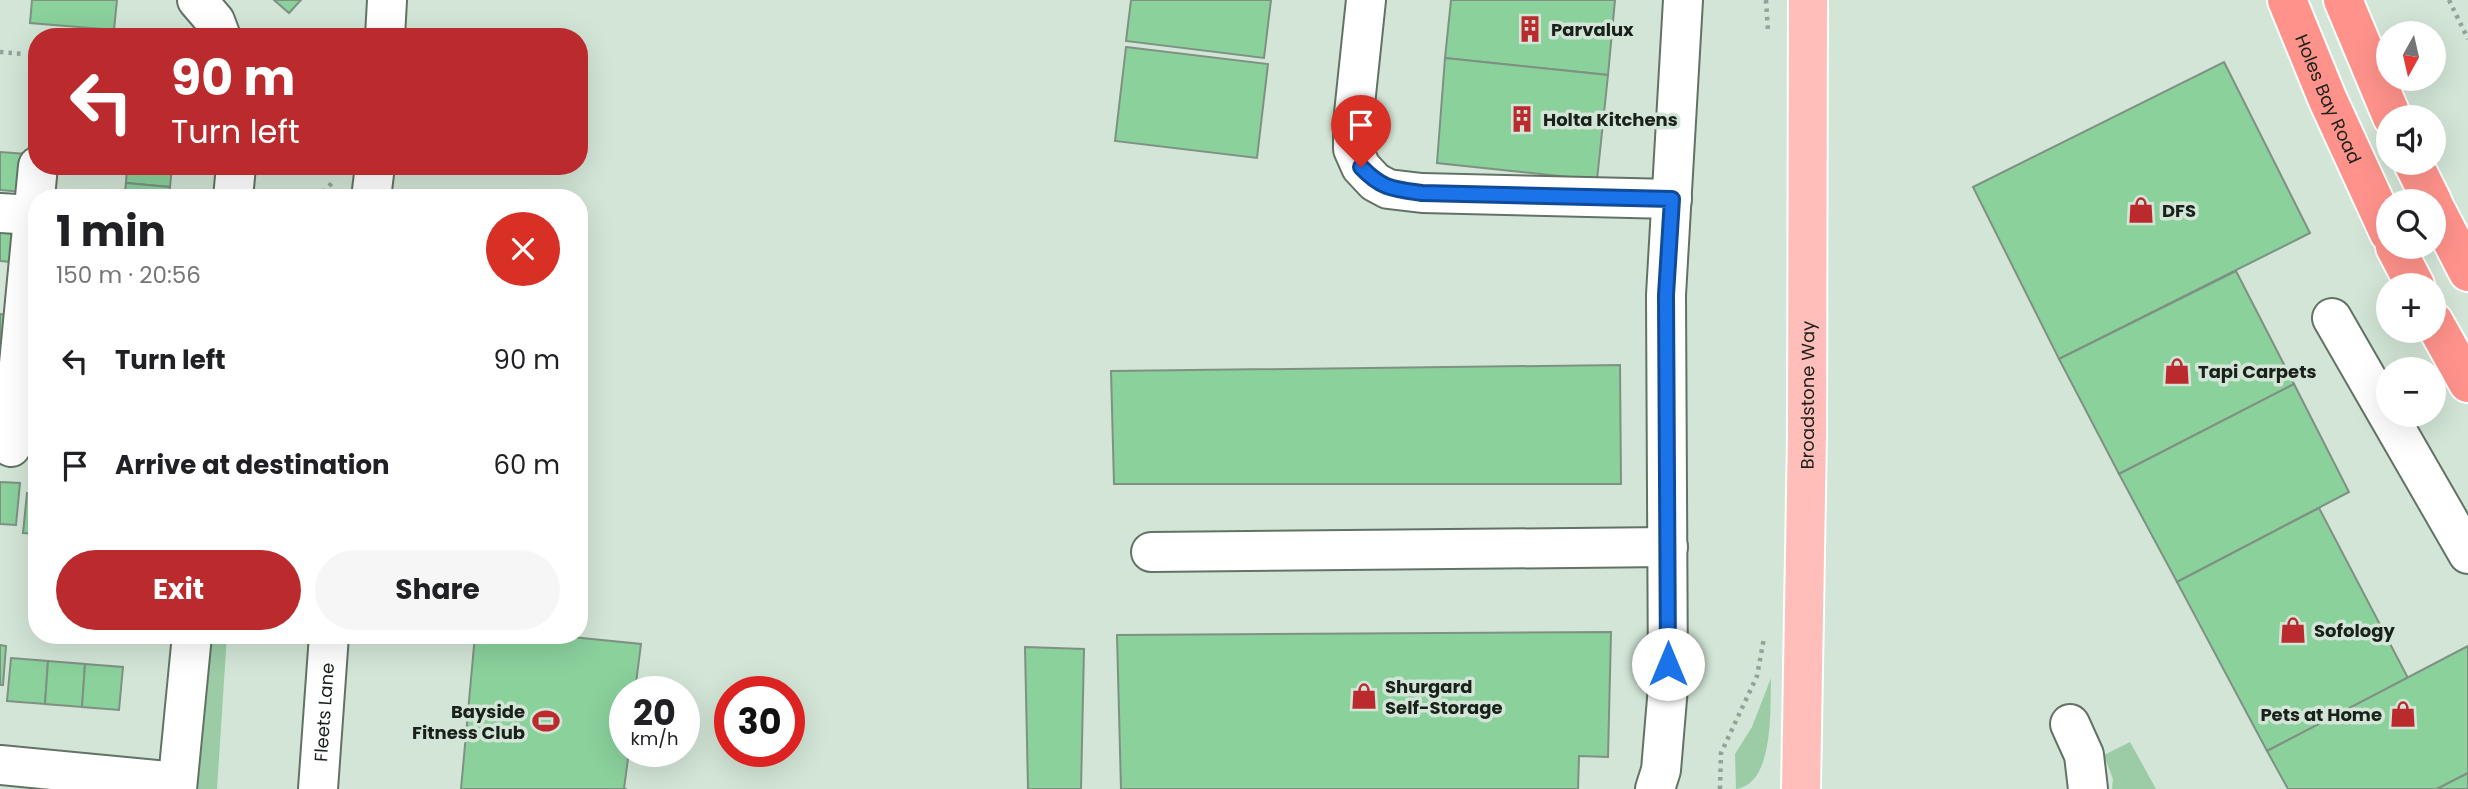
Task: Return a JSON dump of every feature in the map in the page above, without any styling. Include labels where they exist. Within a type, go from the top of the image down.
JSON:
[{"type":"highway","name":"Holes Bay Road","points":[[2287,0],[2327,99],[2376,205]]},
{"type":"highway","points":[[2343,0],[2387,105]]},
{"type":"highway","points":[[2446,229],[2468,272]]},
{"type":"highway","points":[[2446,343],[2468,383]]},
{"type":"main road","name":"Broadstone Way","points":[[1801,789],[1807,435],[1808,0]]},
{"type":"street","points":[[197,0],[218,28]]},
{"type":"street","points":[[385,28],[387,0]]},
{"type":"street","points":[[1366,0],[1353,123],[1353,149],[1361,167],[1375,182],[1388,189],[1422,193],[1672,199]]},
{"type":"street","points":[[1655,789],[1661,770],[1668,687],[1666,295],[1683,0]]},
{"type":"street","points":[[16,447],[17,214],[34,175]]},
{"type":"street","points":[[2332,318],[2468,554]]},
{"type":"street","points":[[1151,552],[1668,547]]},
{"type":"street","points":[[0,765],[177,786],[191,644]]},
{"type":"street","name":"Fleets Lane","points":[[318,789],[328,644]]},
{"type":"street","points":[[2070,724],[2084,755],[2088,789]]},
{"type":"path","points":[[1766,0],[1768,41]]},
{"type":"path","points":[[2449,0],[2468,39]]},
{"type":"path","points":[[0,52],[24,54]]},
{"type":"path","points":[[1720,789],[1721,753],[1757,676],[1764,636]]},
{"type":"green space","points":[[191,644],[226,644],[217,789],[177,789]]},
{"type":"green space","points":[[1771,678],[1770,724],[1764,759],[1749,784],[1736,789],[1735,754],[1752,727]]},
{"type":"green space","points":[[2130,742],[2156,789],[2112,789],[2113,779],[2104,755]]},
{"type":"building","points":[[32,0],[117,0],[114,28],[30,23]]},
{"type":"building","points":[[274,0],[301,0],[289,13]]},
{"type":"building","points":[[1131,0],[1271,0],[1264,58],[1126,41]]},
{"type":"building","name":"Parvalux","points":[[1451,0],[1615,0],[1608,75],[1445,58]]},
{"type":"building","points":[[1126,47],[1268,64],[1257,158],[1115,141]]},
{"type":"building","name":"Holta Kitchens","points":[[1445,58],[1608,75],[1597,180],[1437,163]]},
{"type":"building","name":"DFS","points":[[2224,62],[2310,233],[2059,359],[1973,187]]},
{"type":"building","points":[[0,152],[27,154],[23,192],[0,190]]},
{"type":"building","points":[[126,175],[171,175],[170,187],[126,183]]},
{"type":"building","points":[[126,183],[170,187],[170,189],[125,189]]},
{"type":"building","points":[[0,231],[25,233],[22,263],[0,261]]},
{"type":"building","name":"Tapi Carpets","points":[[2236,271],[2294,384],[2119,474],[2059,359]]},
{"type":"building","points":[[0,314],[8,315],[4,354],[0,354]]},
{"type":"building","points":[[1620,365],[1621,484],[1114,484],[1111,371]]},
{"type":"building","points":[[2294,384],[2349,492],[2177,582],[2119,474]]},
{"type":"building","points":[[0,482],[20,483],[16,525],[0,524]]},
{"type":"building","points":[[27,493],[28,493],[28,533],[23,533]]},
{"type":"building","name":"Sofology","points":[[2319,508],[2408,678],[2267,751],[2177,582]]},
{"type":"building","name":"Shurgard Self-Storage","points":[[1611,632],[1608,757],[1579,756],[1578,789],[1121,789],[1117,635]]},
{"type":"building","name":"Bayside Fitness Club","points":[[588,639],[641,644],[637,676],[609,676],[609,767],[627,767],[624,789],[461,789],[474,644],[588,644]]},
{"type":"building","points":[[0,645],[6,646],[3,685],[0,685]]},
{"type":"building","name":"Pets at Home","points":[[2468,646],[2468,773],[2437,789],[2288,789],[2267,751]]},
{"type":"building","points":[[1025,647],[1084,649],[1081,789],[1028,789]]},
{"type":"building","points":[[11,658],[48,661],[45,704],[7,701]]},
{"type":"building","points":[[48,661],[85,664],[82,707],[45,704]]},
{"type":"building","points":[[85,664],[123,667],[119,710],[82,707]]},
{"type":"building","points":[[2468,773],[2468,789],[2437,789]]},
{"type":"place","name":"Parvalux","points":[[1530,29]]},
{"type":"place","name":"Holta Kitchens","points":[[1522,119]]},
{"type":"place","name":"DFS","points":[[2141,210]]},
{"type":"place","name":"Tapi Carpets","points":[[2177,371]]},
{"type":"place","name":"Sofology","points":[[2293,630]]},
{"type":"place","name":"Shurgard Self-Storage","points":[[1364,696]]},
{"type":"place","name":"Pets at Home","points":[[2403,714]]},
{"type":"place","name":"Bayside Fitness Club","points":[[546,721]]},
{"type":"route","points":[[1361,167],[1375,182],[1388,189],[1422,193],[1672,199],[1666,295],[1668,664]]}]
